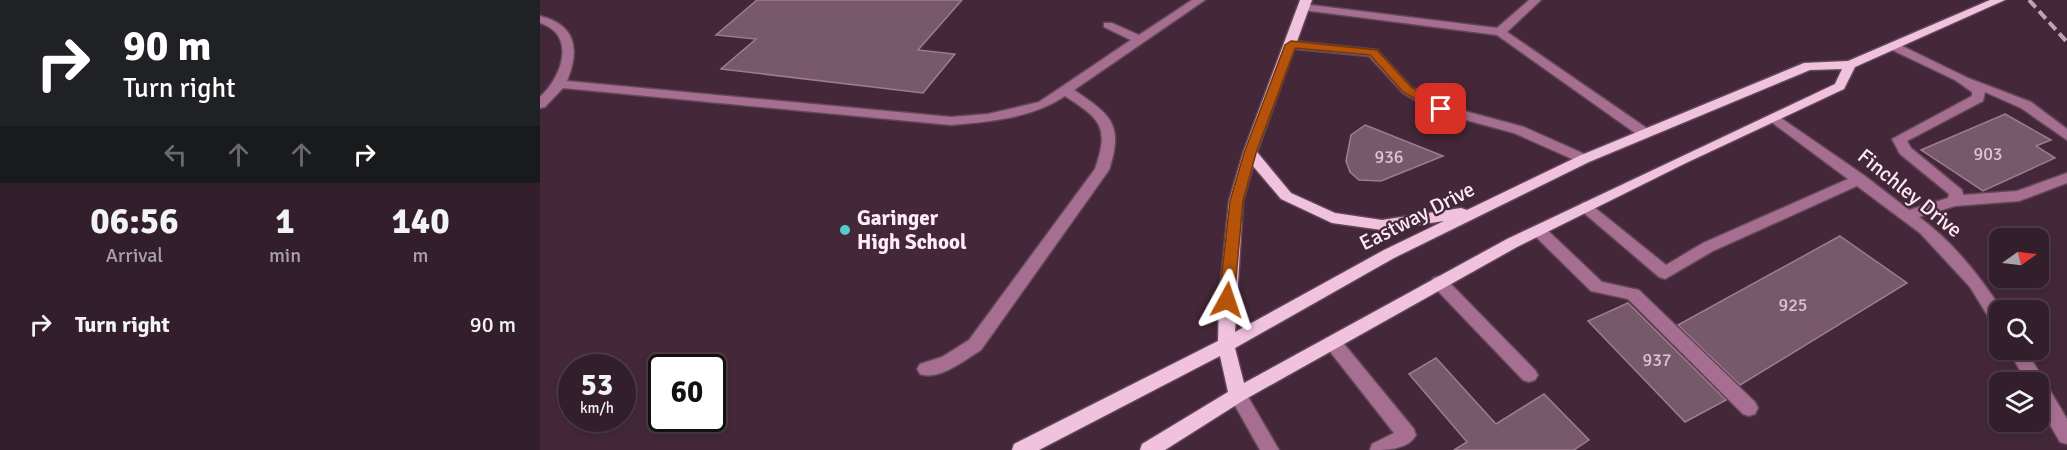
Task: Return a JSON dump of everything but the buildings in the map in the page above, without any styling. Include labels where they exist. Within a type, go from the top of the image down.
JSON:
[{"type":"main road","name":"Eastway Drive","points":[[1021,450],[1226,345],[1389,254],[1584,159],[1643,132],[1808,66],[1850,65],[1999,0]]},
{"type":"main road","points":[[1238,395],[1226,345],[1227,300],[1236,201],[1250,153],[1291,45],[1304,3]]},
{"type":"main road","points":[[1149,450],[1238,395],[1334,344],[1439,282],[1584,207],[1840,86],[1850,65]]},
{"type":"main road","points":[[1250,153],[1286,196],[1332,218],[1382,225],[1476,211]]},
{"type":"street","points":[[559,84],[951,121],[1019,112],[1043,105],[1199,0]]},
{"type":"street","points":[[1363,14],[1367,0]]},
{"type":"street","points":[[1500,32],[1535,0]]},
{"type":"street","points":[[1304,3],[1363,14],[1500,32],[1643,132]]},
{"type":"street","points":[[540,19],[548,21],[565,33],[570,51],[559,84],[540,104]]},
{"type":"street","points":[[1108,25],[1140,40]]},
{"type":"street","points":[[1291,45],[1373,52],[1407,90],[1441,109],[1520,130],[1584,159]]},
{"type":"street","points":[[1894,46],[2026,105],[2067,136]]},
{"type":"street","points":[[1954,201],[1957,193],[1905,151],[1899,139],[1978,98],[1979,91],[1959,77]]},
{"type":"street","points":[[926,369],[948,362],[975,345],[1102,170],[1112,144],[1110,131],[1103,116],[1065,90]]},
{"type":"street","name":"Finchley Drive","points":[[1775,118],[1908,215],[1952,255],[1976,283],[1989,304]]},
{"type":"street","points":[[1908,215],[1954,201],[2019,196],[2067,178]]},
{"type":"street","points":[[1584,207],[1665,273],[1708,247],[1860,179]]},
{"type":"street","points":[[1538,230],[1597,287],[1633,294],[1749,408]]},
{"type":"street","points":[[1439,282],[1528,375]]},
{"type":"street","points":[[1334,344],[1407,435],[1379,450]]},
{"type":"street","points":[[1238,395],[1270,450]]},
{"type":"street","points":[[2049,406],[2067,436]]},
{"type":"railway","points":[[2029,0],[2067,42]]},
{"type":"place","name":"Garinger High School","points":[[845,230]]},
{"type":"route","points":[[1227,300],[1236,201],[1250,153],[1291,45],[1373,52],[1407,90],[1441,109]]}]
